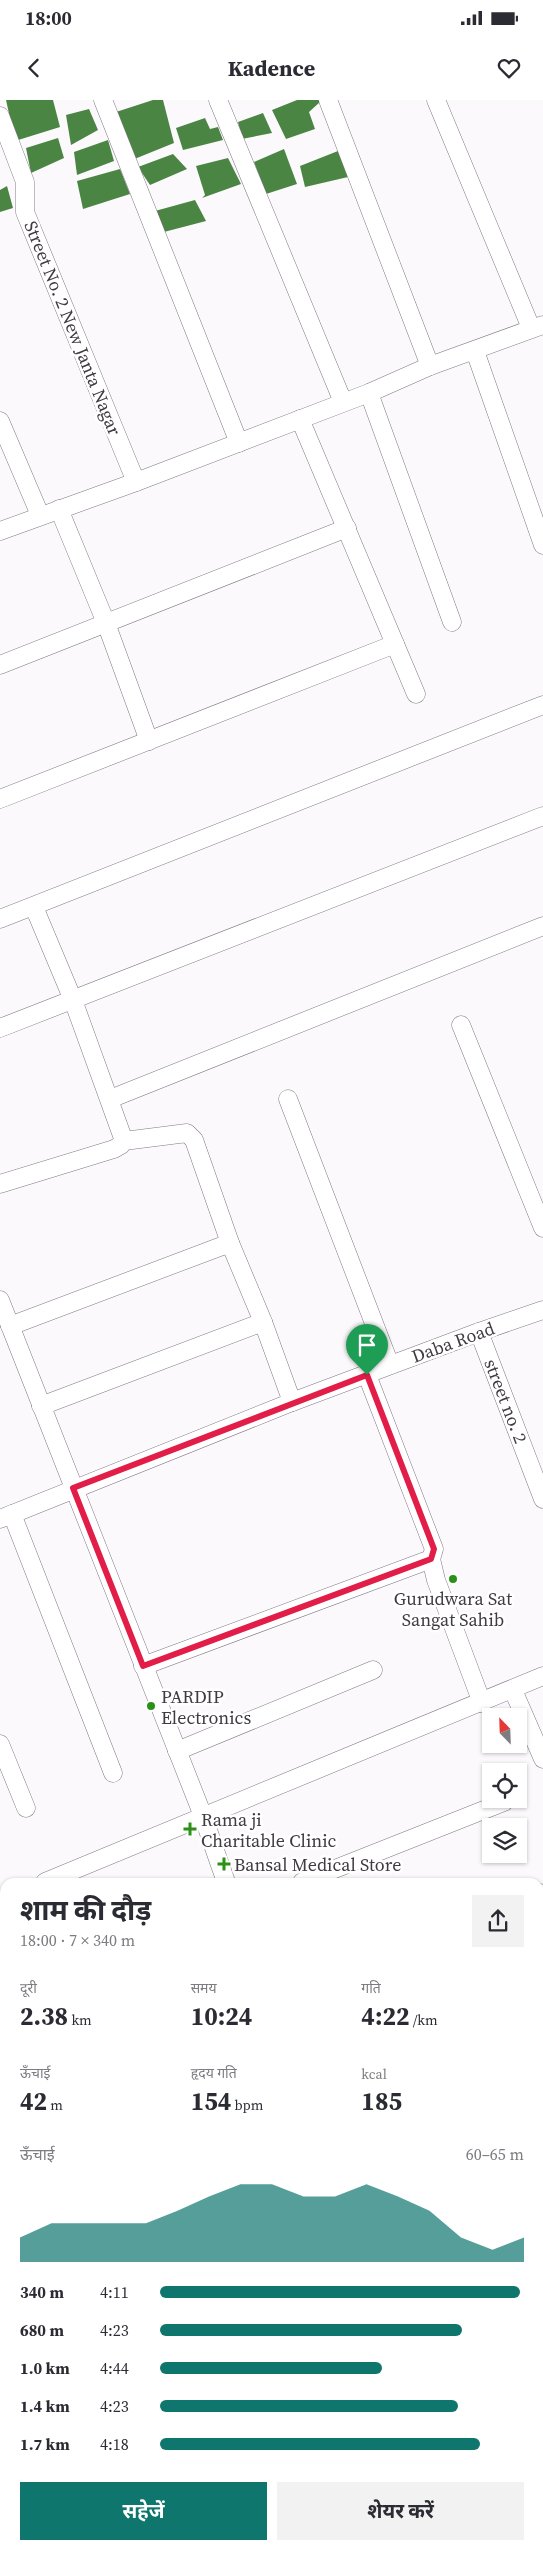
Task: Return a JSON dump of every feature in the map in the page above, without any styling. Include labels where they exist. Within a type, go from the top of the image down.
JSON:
[{"type":"street","points":[[103,100],[239,443]]},
{"type":"street","points":[[218,100],[343,402]]},
{"type":"street","points":[[328,100],[430,366]]},
{"type":"street","points":[[0,531],[239,443],[369,393],[430,366],[537,327],[436,100]]},
{"type":"street","name":"Street No. 2 New Janta Nagar","points":[[0,116],[25,182],[25,212],[136,482]]},
{"type":"street","points":[[475,351],[543,545]]},
{"type":"street","points":[[369,393],[452,622]]},
{"type":"street","points":[[300,419],[416,694]]},
{"type":"street","points":[[0,421],[40,515]]},
{"type":"street","points":[[60,509],[106,623],[149,741]]},
{"type":"street","points":[[0,665],[347,528]]},
{"type":"street","points":[[0,799],[394,644]]},
{"type":"street","points":[[0,919],[543,705]]},
{"type":"street","points":[[0,1028],[543,816]]},
{"type":"street","points":[[34,907],[73,1000],[124,1141]]},
{"type":"street","points":[[110,1099],[543,926]]},
{"type":"street","points":[[461,1025],[543,1228]]},
{"type":"street","points":[[288,1099],[390,1365]]},
{"type":"street","points":[[124,1141],[182,1133],[191,1136],[230,1244],[292,1402]]},
{"type":"street","points":[[0,1184],[121,1146],[124,1141]]},
{"type":"street","points":[[10,1326],[230,1244]]},
{"type":"street","points":[[0,1300],[203,1816],[225,1878]]},
{"type":"street","name":"Daba Road","points":[[6,1516],[292,1402],[543,1310]]},
{"type":"street","points":[[41,1406],[262,1322]]},
{"type":"street","name":"street no. 2","points":[[479,1332],[543,1499]]},
{"type":"street","points":[[367,1375],[434,1549],[431,1559],[436,1580],[482,1702]]},
{"type":"street","points":[[6,1516],[113,1773]]},
{"type":"street","points":[[143,1666],[431,1559]]},
{"type":"street","points":[[177,1751],[373,1670]]},
{"type":"street","points":[[55,1878],[543,1676]]},
{"type":"street","points":[[513,1690],[543,1759]]},
{"type":"street","points":[[0,1744],[26,1808]]},
{"type":"street","points":[[312,1878],[489,1808]]},
{"type":"building","points":[[6,100],[53,100],[60,127],[15,141]]},
{"type":"building","points":[[153,100],[163,100],[174,143],[132,160],[116,112]]},
{"type":"building","points":[[297,100],[319,100],[320,102],[309,112],[315,129],[286,139],[272,110]]},
{"type":"building","points":[[89,109],[98,130],[71,145],[66,115]]},
{"type":"building","points":[[263,113],[272,133],[242,139],[238,122]]},
{"type":"building","points":[[205,118],[210,129],[218,127],[223,140],[183,150],[176,128]]},
{"type":"building","points":[[58,138],[64,158],[31,173],[26,148]]},
{"type":"building","points":[[108,140],[114,161],[77,175],[74,152]]},
{"type":"building","points":[[284,149],[297,184],[266,194],[254,162]]},
{"type":"building","points":[[338,151],[348,177],[305,187],[300,166]]},
{"type":"building","points":[[173,154],[187,169],[150,185],[138,167]]},
{"type":"building","points":[[228,158],[241,184],[202,198],[205,195],[196,166]]},
{"type":"building","points":[[120,169],[130,194],[83,209],[77,181]]},
{"type":"building","points":[[7,186],[13,208],[0,212],[0,190]]},
{"type":"building","points":[[195,200],[206,221],[164,232],[155,211]]},
{"type":"place","name":"Gurudwara Sat Sangat Sahib","points":[[453,1579]]},
{"type":"place","name":"PARDIP Electronics","points":[[151,1706]]},
{"type":"place","name":"Rama ji Charitable Clinic","points":[[190,1829]]},
{"type":"place","name":"Bansal Medical Store","points":[[224,1864]]},
{"type":"route","points":[[367,1375],[434,1549],[434,1555],[431,1559],[143,1666],[73,1488],[292,1402],[367,1375]]}]
